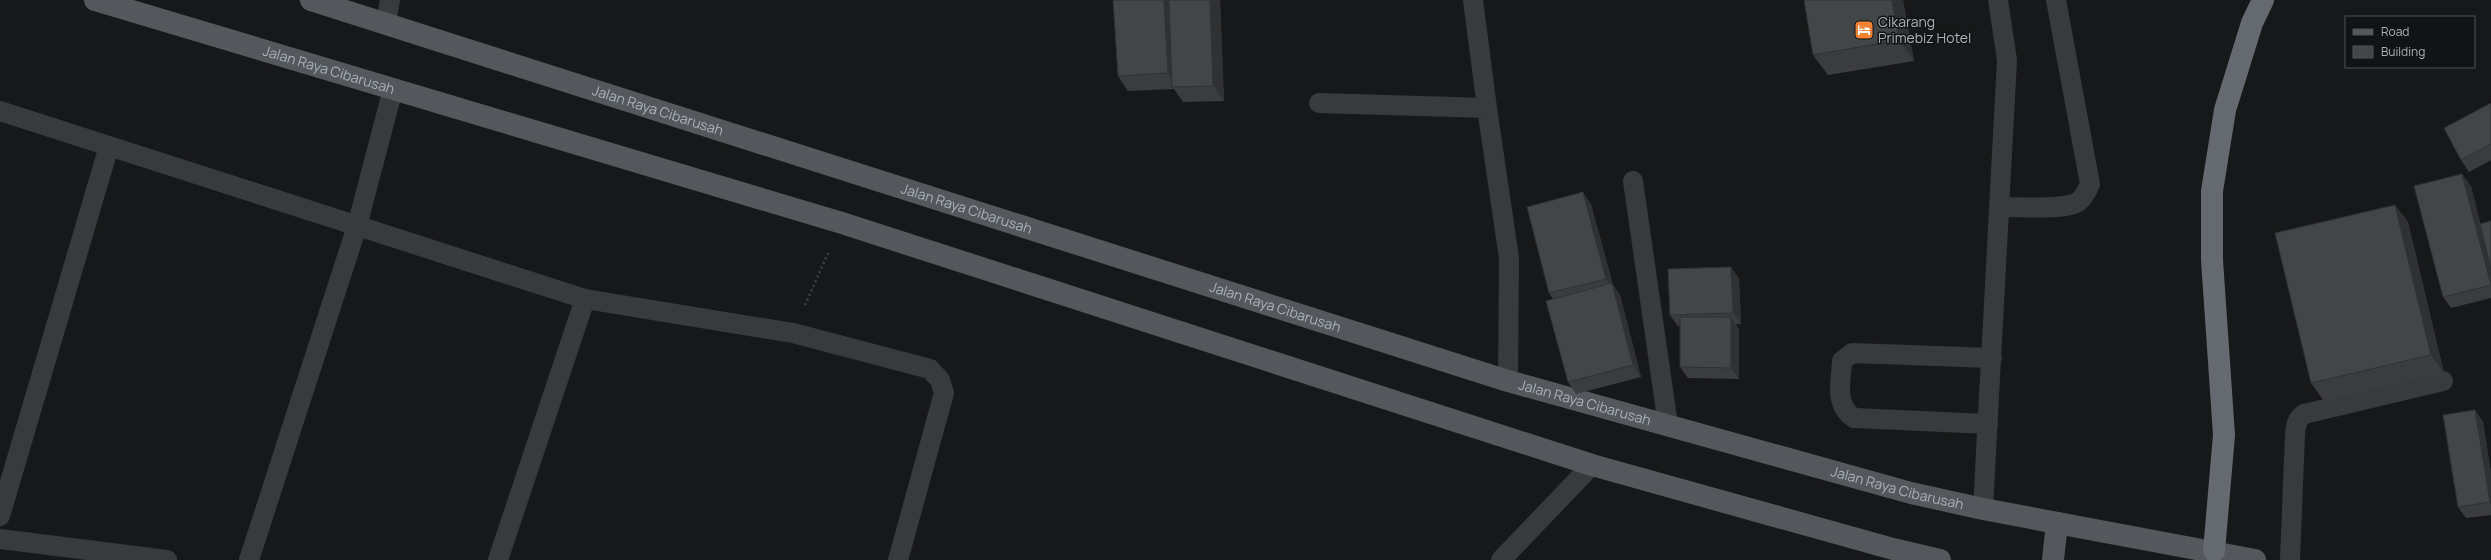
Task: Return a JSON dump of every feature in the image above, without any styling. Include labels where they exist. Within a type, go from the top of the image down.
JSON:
[{"type":"highway","points":[[2214,552],[2224,435],[2212,260],[2212,191],[2225,110],[2252,23],[2263,0]]},
{"type":"main road","name":"Jalan Raya Cibarusah","points":[[95,0],[842,223],[1592,465],[1893,549],[1940,560]]},
{"type":"main road","name":"Jalan Raya Cibarusah","points":[[311,0],[1508,381],[1911,493],[1983,509],[2255,560]]},
{"type":"main road","points":[[2053,560],[2057,523]]},
{"type":"lane","points":[[386,24],[390,0]]},
{"type":"lane","points":[[1473,0],[1509,258],[1508,381]]},
{"type":"lane","points":[[1983,509],[2007,60],[1998,0]]},
{"type":"lane","points":[[2000,206],[2066,206],[2077,202],[2085,195],[2090,184],[2056,0]]},
{"type":"lane","points":[[249,560],[356,226],[393,89]]},
{"type":"lane","points":[[1319,103],[1487,108]]},
{"type":"lane","points":[[0,111],[585,299],[793,333],[930,369],[940,380],[944,393],[898,560]]},
{"type":"lane","points":[[0,516],[109,146]]},
{"type":"lane","points":[[1633,180],[1668,425]]},
{"type":"lane","points":[[498,560],[585,299]]},
{"type":"lane","points":[[1988,424],[1854,418],[1847,413],[1840,403],[1842,361],[1852,353],[1992,358]]},
{"type":"lane","points":[[2290,560],[2295,435],[2296,422],[2299,418],[2304,414],[2443,381]]},
{"type":"lane","points":[[1501,560],[1592,465]]},
{"type":"lane","points":[[0,539],[167,560]]},
{"type":"path","points":[[793,333],[842,223]]},
{"type":"building","points":[[1113,0],[1164,0],[1168,73],[1118,76]]},
{"type":"building","points":[[1169,0],[1210,0],[1213,86],[1172,87]]},
{"type":"building","points":[[1804,0],[1892,0],[1899,40],[1813,55]]},
{"type":"building","points":[[2491,103],[2491,144],[2461,160],[2444,128]]},
{"type":"building","points":[[2462,174],[2491,285],[2443,297],[2414,186]]},
{"type":"building","points":[[1583,192],[1606,279],[1549,293],[1527,207]]},
{"type":"building","points":[[2395,205],[2431,355],[2311,383],[2275,233]]},
{"type":"building","points":[[2491,221],[2491,269],[2480,224]]},
{"type":"building","points":[[1731,267],[1733,313],[1670,315],[1668,269]]},
{"type":"building","points":[[1612,283],[1633,365],[1568,382],[1546,301]]},
{"type":"building","points":[[1680,317],[1731,317],[1731,368],[1680,367]]},
{"type":"building","points":[[2475,410],[2490,502],[2458,507],[2443,415]]},
{"type":"place","name":"Cikarang Primebiz Hotel","points":[[1864,30]]}]
